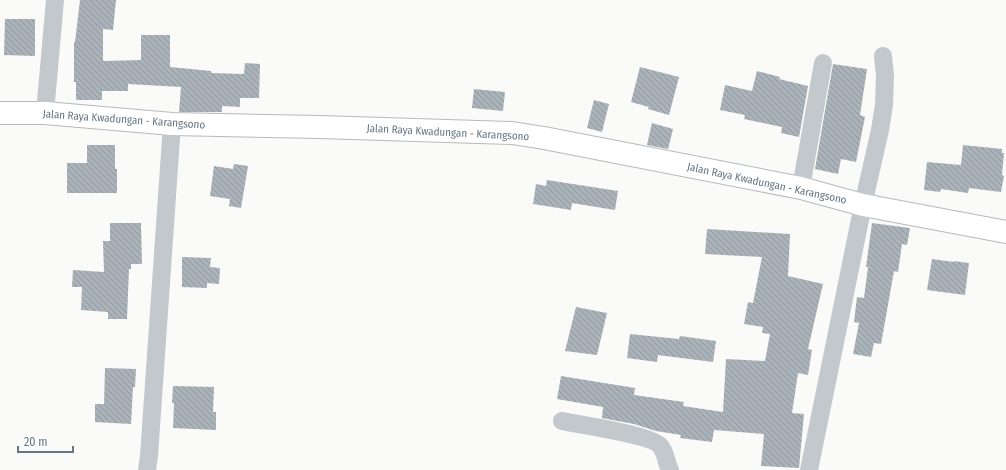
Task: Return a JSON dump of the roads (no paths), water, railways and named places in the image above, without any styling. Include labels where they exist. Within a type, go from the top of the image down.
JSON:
[{"type":"main road","name":"Jalan Raya Kwadungan - Karangsono","points":[[0,113],[45,113],[172,124],[512,133],[801,188],[863,204],[1006,232]]},
{"type":"street","points":[[45,113],[55,0]]},
{"type":"street","points":[[809,470],[863,204],[873,165],[884,105],[885,76],[883,56]]},
{"type":"street","points":[[801,188],[824,63]]},
{"type":"street","points":[[147,470],[172,124]]},
{"type":"street","points":[[562,421],[640,436],[656,442],[661,446],[670,470]]}]
